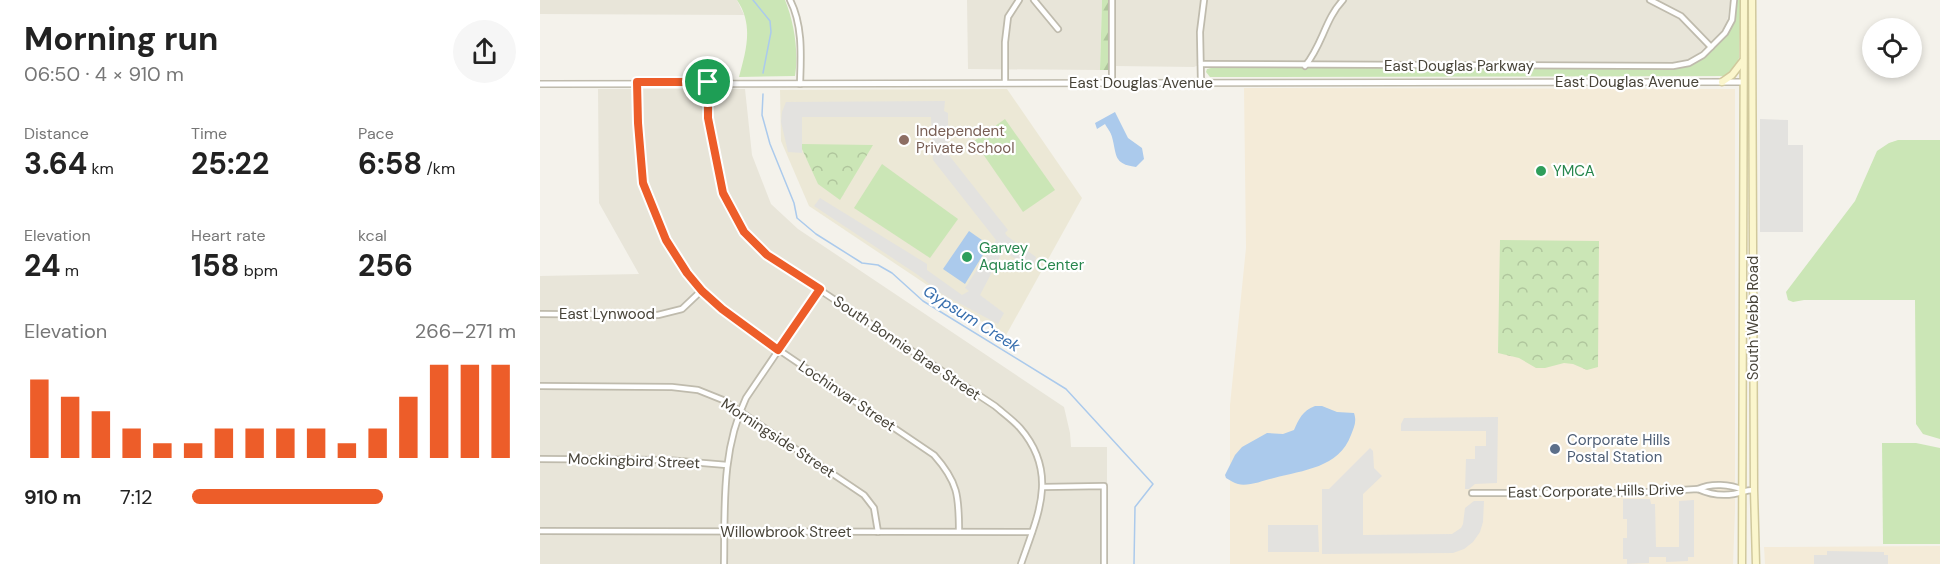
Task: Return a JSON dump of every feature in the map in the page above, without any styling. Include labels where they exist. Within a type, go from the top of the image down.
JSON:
[{"type":"main road","name":"South Webb Road","points":[[1742,564],[1744,0]]},
{"type":"main road","name":"South Webb Road","points":[[1752,0],[1756,564]]},
{"type":"main road","points":[[1722,82],[1737,71],[1743,58]]},
{"type":"main road","points":[[1753,72],[1743,82],[1753,97]]},
{"type":"main road","points":[[1743,273],[1753,273]]},
{"type":"street","points":[[790,0],[794,7],[800,36],[800,84]]},
{"type":"street","points":[[1005,83],[1005,42],[1008,17],[1019,0]]},
{"type":"street","points":[[1034,0],[1058,29]]},
{"type":"street","points":[[1112,0],[1112,83]]},
{"type":"street","points":[[1201,83],[1200,32],[1204,0]]},
{"type":"street","points":[[1305,66],[1315,54],[1325,25],[1343,0]]},
{"type":"street","points":[[1650,0],[1681,16],[1711,47]]},
{"type":"street","name":"East Douglas Parkway","points":[[1201,64],[1673,66],[1689,63],[1703,55],[1725,33],[1732,20],[1734,0]]},
{"type":"street","name":"East Douglas Avenue","points":[[540,84],[637,82],[800,84],[1743,82]]},
{"type":"street","name":"Lochinvar Street","points":[[637,82],[643,183],[666,240],[687,273],[722,309],[778,350],[934,455],[949,472],[958,493],[959,531]]},
{"type":"street","name":"South Bonnie Brae Street","points":[[708,82],[708,118],[723,193],[744,232],[767,255],[995,406],[1018,426],[1032,443],[1039,460],[1043,487],[1040,510],[1021,564]]},
{"type":"street","points":[[724,564],[724,478],[740,410],[820,289]]},
{"type":"street","name":"East Lynwood","points":[[540,314],[658,315],[682,309],[702,291]]},
{"type":"street","name":"Morningside Street","points":[[540,386],[672,387],[689,389],[723,400],[864,495],[874,508],[878,532]]},
{"type":"street","name":"Mockingbird Street","points":[[540,459],[667,460],[727,465]]},
{"type":"street","points":[[1043,487],[1104,486],[1104,564]]},
{"type":"street","name":"East Corporate Hills Drive","points":[[1472,493],[1623,493],[1698,489],[1708,494],[1735,494],[1743,490],[1754,490]]},
{"type":"street","name":"Willowbrook Street","points":[[540,531],[1032,532]]},
{"type":"shaded area","points":[[540,0],[737,0],[744,15],[540,14]]},
{"type":"shaded area","points":[[967,0],[1102,0],[1100,70],[968,69]]},
{"type":"shaded area","points":[[1115,0],[1730,0],[1730,3],[1727,23],[1720,33],[1690,59],[1674,62],[1208,61],[1194,67],[1115,66]]},
{"type":"shaded area","points":[[1244,88],[1735,89],[1733,564],[1230,564],[1230,405],[1246,248]]},
{"type":"shaded area","points":[[598,89],[745,89],[752,155],[771,204],[798,229],[1064,407],[1071,447],[1107,447],[1107,564],[540,564],[540,276],[639,274],[599,203]]},
{"type":"shaded area","points":[[1007,89],[1082,198],[1005,337],[809,206],[781,141],[780,90]]},
{"type":"shaded area","points":[[945,101],[944,111],[948,113],[948,154],[1008,230],[1005,233],[1007,236],[1036,257],[1033,270],[1003,251],[980,295],[1004,313],[998,324],[942,294],[918,275],[814,206],[820,198],[927,264],[927,270],[962,295],[969,291],[965,288],[996,240],[933,160],[931,117],[802,117],[802,153],[788,152],[781,122],[786,102]]},
{"type":"shaded area","points":[[1760,119],[1788,120],[1788,145],[1803,145],[1803,232],[1760,232]]},
{"type":"shaded area","points":[[1498,417],[1497,483],[1475,484],[1469,489],[1465,489],[1466,459],[1475,459],[1475,446],[1486,446],[1486,431],[1401,431],[1404,418]]},
{"type":"shaded area","points":[[1370,448],[1373,451],[1374,468],[1382,476],[1363,494],[1363,535],[1452,534],[1463,524],[1465,508],[1474,501],[1484,501],[1483,522],[1473,542],[1453,553],[1322,554],[1322,489],[1329,489]]},
{"type":"shaded area","points":[[1623,499],[1650,499],[1651,504],[1655,504],[1656,547],[1679,547],[1679,501],[1694,500],[1694,557],[1688,557],[1688,561],[1666,562],[1666,557],[1649,557],[1649,563],[1627,564],[1627,559],[1623,559],[1623,538],[1627,538],[1627,519],[1623,519]]},
{"type":"shaded area","points":[[1268,525],[1318,525],[1319,552],[1268,552]]},
{"type":"shaded area","points":[[1940,546],[1940,564],[1765,564],[1764,547]]},
{"type":"shaded area","points":[[1827,551],[1884,552],[1884,555],[1888,555],[1888,564],[1814,564],[1814,555],[1827,555]]},
{"type":"green space","points":[[737,0],[785,0],[795,37],[795,76],[739,77],[746,48],[747,28]]},
{"type":"green space","points":[[1102,0],[1109,0],[1109,70],[1100,70]]},
{"type":"green space","points":[[1737,0],[1741,0],[1739,58],[1735,70],[1727,76],[1210,77],[1206,72],[1207,69],[1215,67],[1681,67],[1703,57],[1720,42],[1732,23]]},
{"type":"green space","points":[[1005,119],[1055,190],[1023,212],[974,141]]},
{"type":"green space","points":[[1898,140],[1940,140],[1940,439],[1923,434],[1916,424],[1915,300],[1804,300],[1793,302],[1788,300],[1786,292],[1855,201],[1877,151]]},
{"type":"green space","points":[[802,144],[873,145],[840,200],[818,184],[802,149]]},
{"type":"green space","points":[[882,164],[958,219],[930,258],[854,208]]},
{"type":"green space","points":[[1500,240],[1599,241],[1598,367],[1587,370],[1564,363],[1536,368],[1519,358],[1498,353]]},
{"type":"green space","points":[[1882,443],[1916,443],[1940,448],[1940,544],[1883,544]]},
{"type":"water","points":[[1115,112],[1128,138],[1142,148],[1144,159],[1136,167],[1123,164],[1117,158],[1111,135],[1105,124],[1097,129],[1095,123]]},
{"type":"water","name":"Garvey Aquatic Center","points":[[969,231],[989,245],[965,284],[943,269]]},
{"type":"water","points":[[1315,406],[1322,406],[1337,412],[1354,413],[1353,429],[1338,455],[1308,470],[1251,484],[1242,485],[1226,478],[1225,475],[1235,455],[1242,447],[1267,433],[1283,434],[1294,430],[1304,413]]},
{"type":"waterway","name":"Gypsum Creek","points":[[753,0],[770,21],[771,32],[763,73]]},
{"type":"waterway","name":"Gypsum Creek","points":[[763,94],[762,115],[770,144],[794,203],[797,218],[816,234],[862,263],[878,265],[892,273],[923,301],[1066,389],[1153,484],[1135,507],[1134,564]]},
{"type":"place","name":"Independent Private School","points":[[904,140]]},
{"type":"place","name":"YMCA","points":[[1541,171]]},
{"type":"place","name":"Garvey Aquatic Center","points":[[967,257]]},
{"type":"place","name":"Corporate Hills Postal Station","points":[[1555,449]]},
{"type":"route","points":[[637,82],[708,82],[708,118],[711,141],[723,193],[744,232],[767,255],[820,289],[778,350],[722,309],[687,273],[666,240],[643,183],[637,82]]}]
